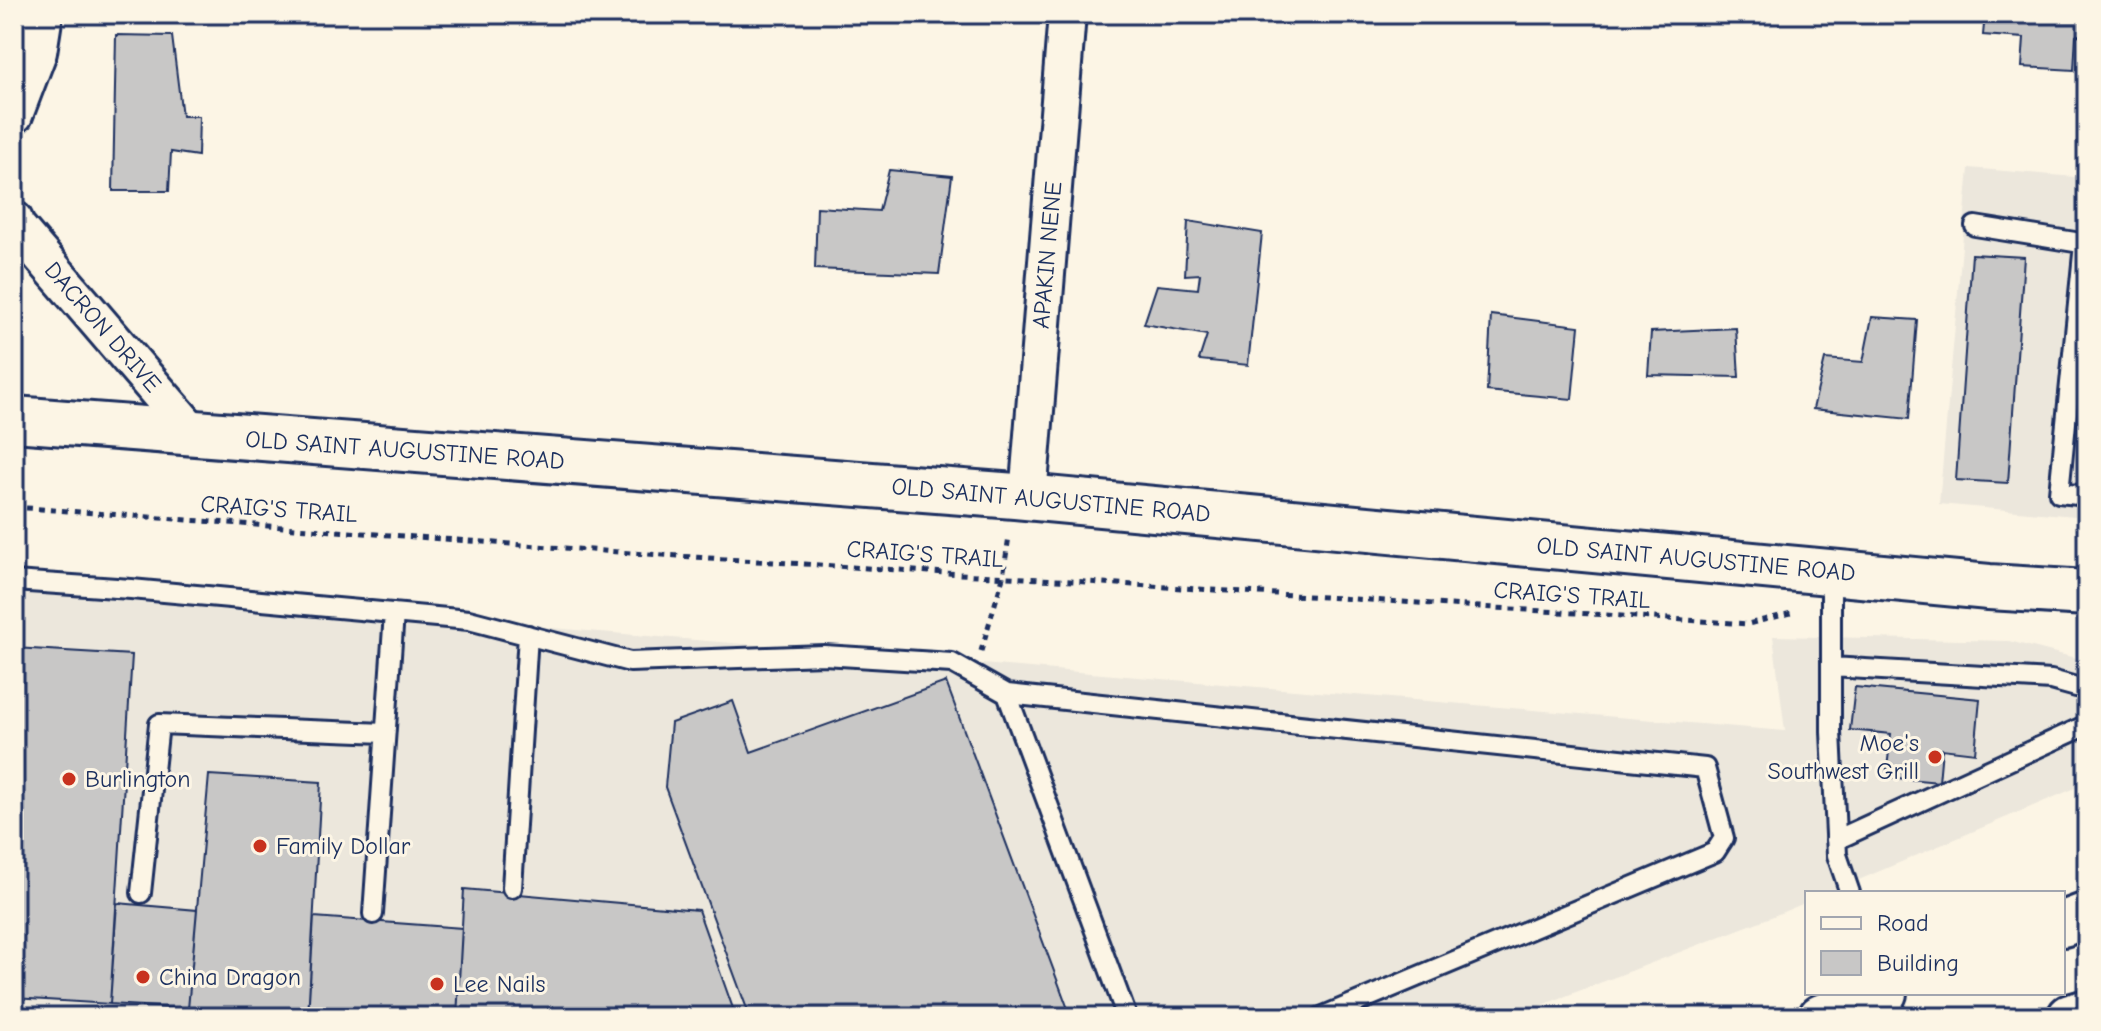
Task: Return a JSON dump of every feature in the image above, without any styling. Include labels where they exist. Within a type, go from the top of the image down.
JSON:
[{"type":"street","points":[[14,115],[38,52],[44,14]]},
{"type":"street","name":"APAKIN NENE","points":[[1021,496],[1067,14]]},
{"type":"street","name":"DACRON DRIVE","points":[[14,220],[15,225],[194,434]]},
{"type":"street","name":"OLD SAINT AUGUSTINE ROAD","points":[[14,419],[1021,496],[1831,587],[2087,593]]},
{"type":"street","points":[[2065,923],[2087,915]]},
{"type":"street","points":[[1821,1017],[1879,995]]},
{"type":"street","points":[[2070,1017],[2087,1012]]},
{"type":"lane","points":[[1975,226],[2086,244],[2059,493],[2087,496]]},
{"type":"lane","points":[[14,581],[469,620],[630,662],[824,655],[952,663],[1007,694],[1705,768],[1724,838],[1715,852],[1321,1017]]},
{"type":"lane","points":[[1831,587],[1836,840],[1837,855],[1849,891]]},
{"type":"lane","points":[[373,914],[394,613]]},
{"type":"lane","points":[[512,888],[528,635]]},
{"type":"lane","points":[[1831,667],[2051,680],[2087,690]]},
{"type":"lane","points":[[1007,694],[1127,1017]]},
{"type":"lane","points":[[141,893],[159,724],[385,733]]},
{"type":"lane","points":[[1836,840],[2087,725]]},
{"type":"path","points":[[974,676],[1003,577],[1021,496]]},
{"type":"path","name":"CRAIG'S TRAIL","points":[[14,507],[631,553],[1748,624],[1831,587]]},
{"type":"shaded area","points":[[1969,168],[2087,178],[2087,517],[1939,504]]},
{"type":"shaded area","points":[[14,583],[1785,731],[1773,636],[2009,641],[2087,661],[2087,783],[1833,891],[1805,891],[1805,903],[1511,1017],[14,1017]]},
{"type":"building","points":[[1985,14],[2087,14],[2087,36],[2076,35],[2074,70],[2022,67],[2024,38],[1983,35]]},
{"type":"building","points":[[116,35],[172,36],[182,116],[199,116],[198,156],[171,152],[169,191],[113,191]]},
{"type":"building","points":[[889,170],[952,176],[939,274],[815,269],[817,207],[879,211]]},
{"type":"building","points":[[1188,221],[1262,233],[1248,365],[1199,360],[1207,335],[1144,324],[1157,285],[1198,289],[1200,274],[1185,275]]},
{"type":"building","points":[[1972,254],[2024,257],[2008,483],[1956,480]]},
{"type":"building","points":[[1491,315],[1579,326],[1572,399],[1487,391]]},
{"type":"building","points":[[1872,317],[1917,320],[1909,419],[1813,409],[1825,359],[1863,362]]},
{"type":"building","points":[[1736,328],[1739,377],[1648,375],[1651,332]]},
{"type":"building","name":"Burlington","points":[[14,648],[132,655],[110,1004],[14,998]]},
{"type":"building","points":[[946,682],[1071,1017],[750,1017],[665,787],[671,723],[733,701],[751,752]]},
{"type":"building","points":[[1855,687],[1980,699],[1975,753],[1942,749],[1939,782],[1886,777],[1891,734],[1850,730]]},
{"type":"building","name":"Family Dollar","points":[[209,775],[321,782],[308,1017],[188,1009]]},
{"type":"building","points":[[464,889],[698,910],[736,1017],[457,1017]]},
{"type":"building","points":[[117,903],[197,910],[188,1009],[110,1004]]},
{"type":"building","points":[[314,917],[462,928],[457,1017],[308,1017]]},
{"type":"place","name":"Moe's Southwest Grill","points":[[1935,757]]},
{"type":"place","name":"Burlington","points":[[69,779]]},
{"type":"place","name":"Family Dollar","points":[[260,846]]},
{"type":"place","name":"China Dragon","points":[[143,977]]},
{"type":"place","name":"Lee Nails","points":[[437,984]]}]
